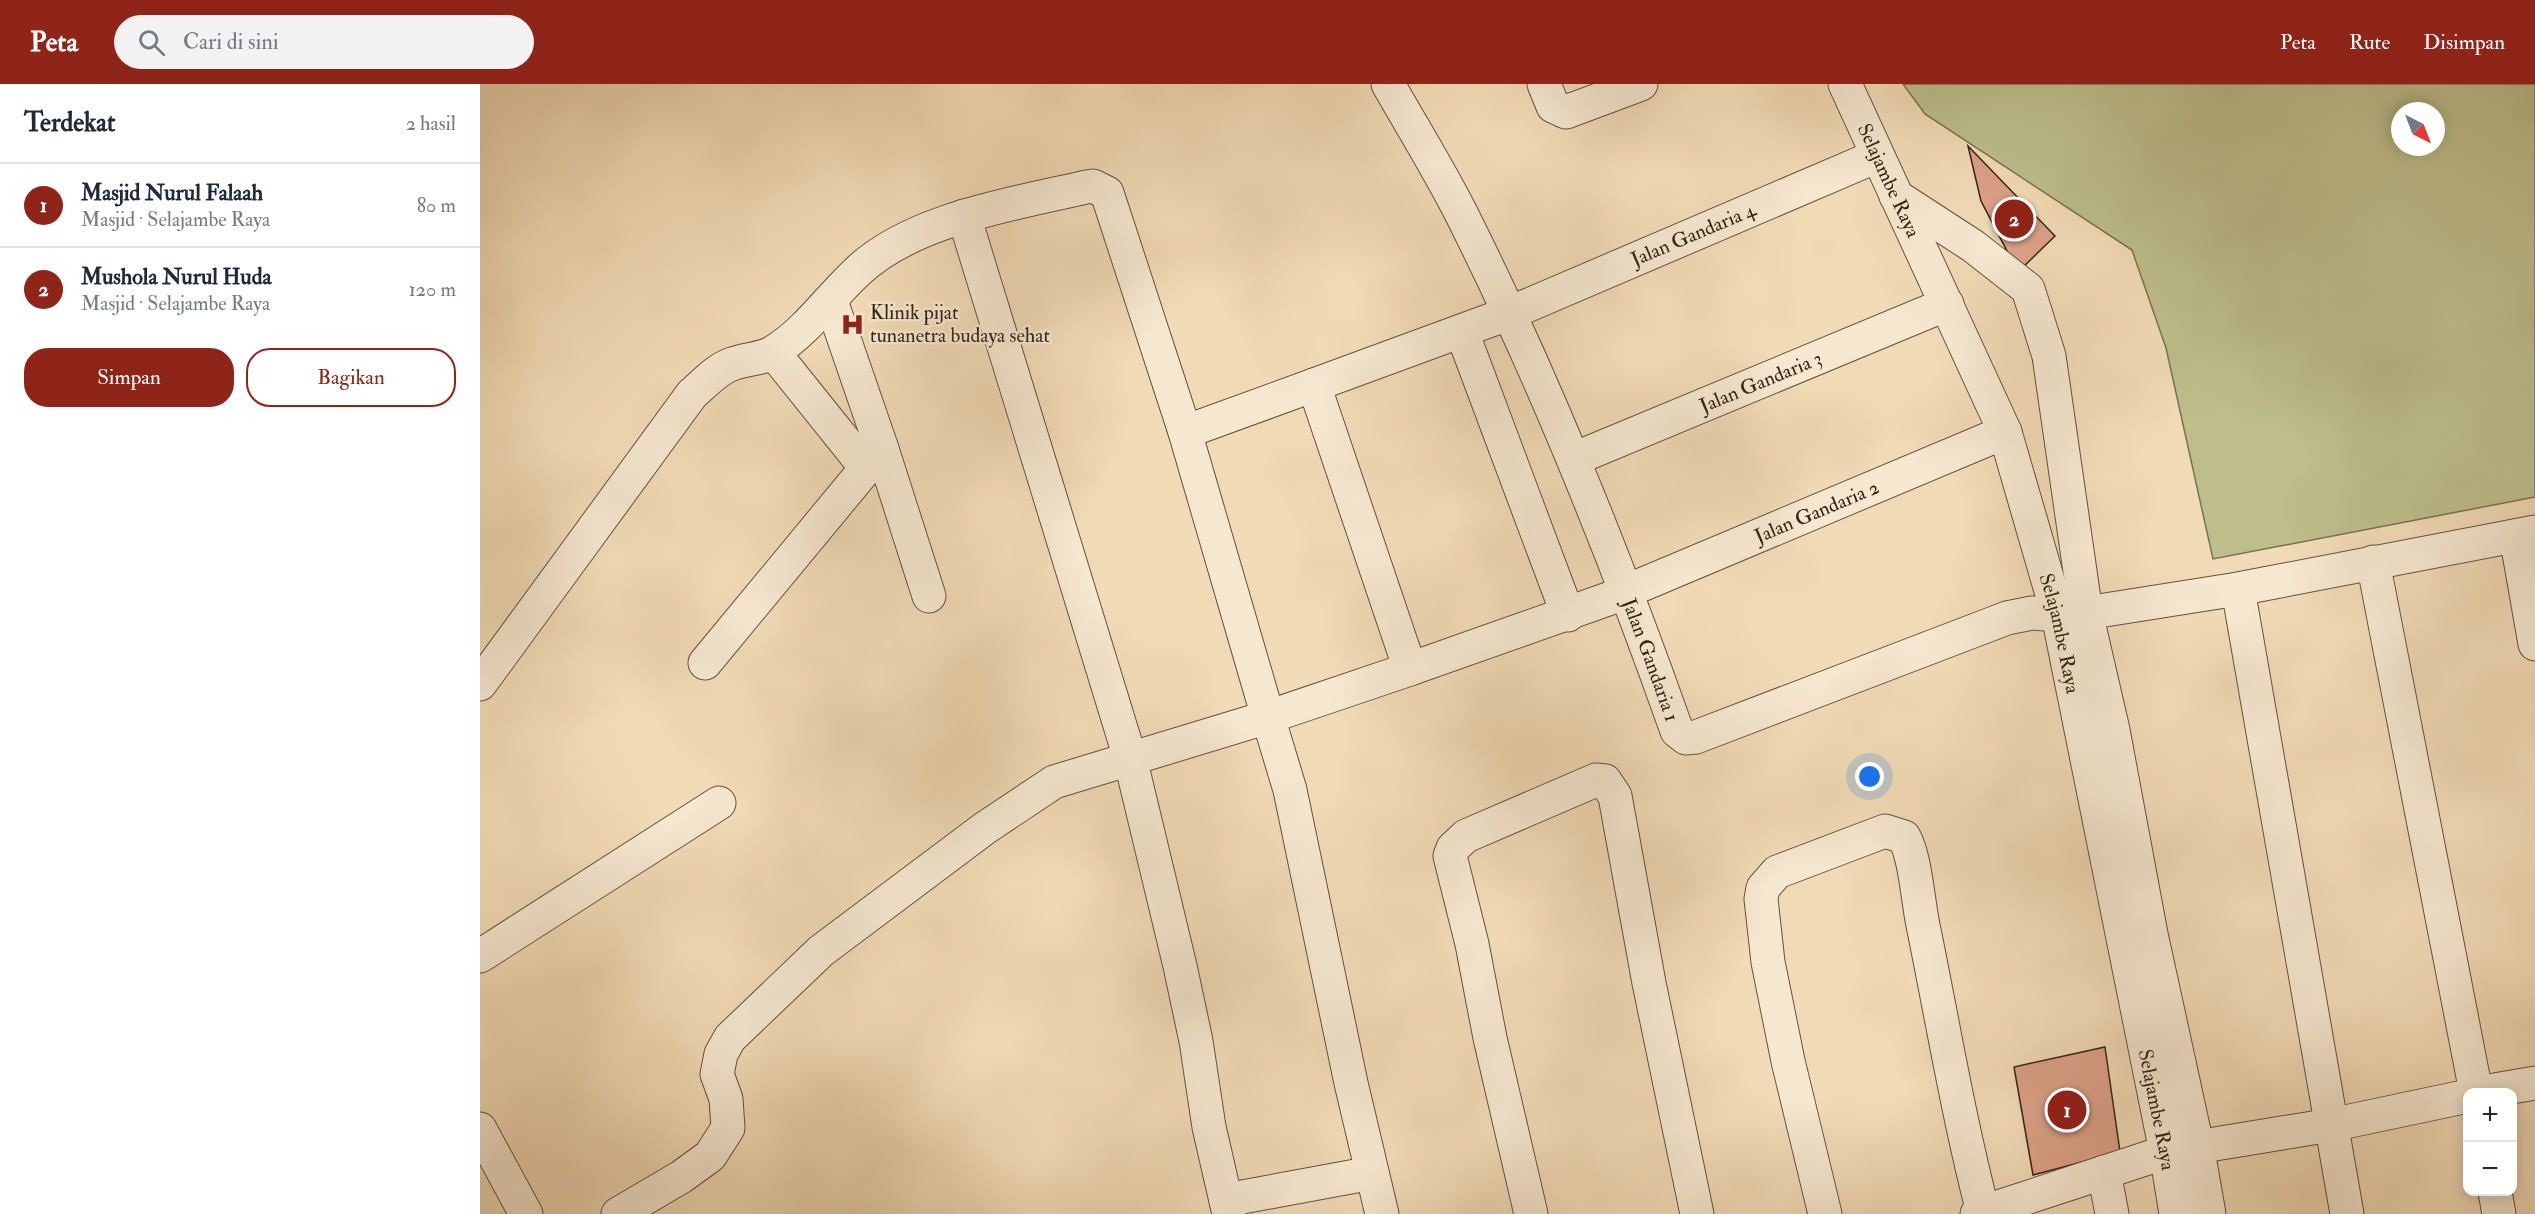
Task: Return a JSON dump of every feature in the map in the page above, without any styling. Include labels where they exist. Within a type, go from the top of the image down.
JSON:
[{"type":"street","name":"Jalan Gandaria 1","points":[[1388,84],[1458,208],[1510,313],[1574,459],[1597,603],[1681,735],[1690,738],[2007,618],[2032,613],[2072,614],[2238,589],[2525,534]]},
{"type":"street","points":[[1544,84],[1553,106],[1566,112],[1641,84]]},
{"type":"street","name":"Selajambe Raya","points":[[1845,84],[2005,432],[2072,614],[2176,1214]]},
{"type":"street","name":"Jalan Gandaria 4","points":[[1185,432],[1510,313],[1877,156]]},
{"type":"street","points":[[480,684],[692,394],[729,364],[774,353],[831,301],[857,271],[908,238],[964,216],[1086,187],[1093,186],[1107,193],[1185,432],[1290,790],[1301,850],[1382,1214]]},
{"type":"street","points":[[1895,195],[1973,246],[2028,289],[2049,356],[2072,614],[2112,730],[2151,934],[2197,1145],[2209,1214]]},
{"type":"street","points":[[964,216],[1130,758],[1196,1041],[1209,1127],[1227,1207],[1372,1173]]},
{"type":"street","points":[[831,301],[875,459],[928,596]]},
{"type":"street","name":"Jalan Gandaria 3","points":[[1574,459],[1947,304]]},
{"type":"street","points":[[1462,332],[1597,603]]},
{"type":"street","points":[[774,353],[875,459]]},
{"type":"street","points":[[1314,386],[1410,669]]},
{"type":"street","name":"Jalan Gandaria 2","points":[[618,1214],[681,1177],[710,1156],[728,1128],[726,1099],[717,1074],[722,1054],[730,1038],[821,951],[985,828],[1054,782],[1268,717],[1597,603],[2005,432]]},
{"type":"street","points":[[705,663],[875,459]]},
{"type":"street","points":[[2525,534],[2535,644]]},
{"type":"street","points":[[2373,562],[2475,1088]]},
{"type":"street","points":[[2238,589],[2348,1214]]},
{"type":"street","points":[[1531,1214],[1490,1038],[1472,944],[1450,856],[1453,848],[1466,837],[1596,780],[1605,782],[1615,796],[1649,983],[1697,1214]]},
{"type":"street","points":[[480,956],[719,803]]},
{"type":"street","points":[[1825,1214],[1770,973],[1761,899],[1763,888],[1777,872],[1886,831],[1904,837],[1909,847],[1917,898],[1980,1213],[2166,1152],[2197,1145],[2331,1125],[2463,1097]]},
{"type":"street","points":[[2506,1088],[2535,1083]]},
{"type":"street","points":[[480,1129],[490,1174],[526,1214]]},
{"type":"street","points":[[2104,1172],[2112,1214]]},
{"type":"street","points":[[2496,1196],[2499,1214]]},
{"type":"green space","points":[[1903,84],[2535,84],[2535,497],[2213,559],[2166,348],[2132,250],[1925,114]]},
{"type":"building","points":[[1968,146],[2055,236],[2018,272],[1981,201]]},
{"type":"building","points":[[2105,1047],[2120,1152],[2033,1175],[2014,1067]]},
{"type":"place","name":"Mushola Nurul Huda","points":[[2014,219]]},
{"type":"place","name":"Klinik pijat tunanetra budaya sehat","points":[[852,324]]},
{"type":"place","name":"Masjid Nurul Falaah","points":[[2067,1110]]}]
